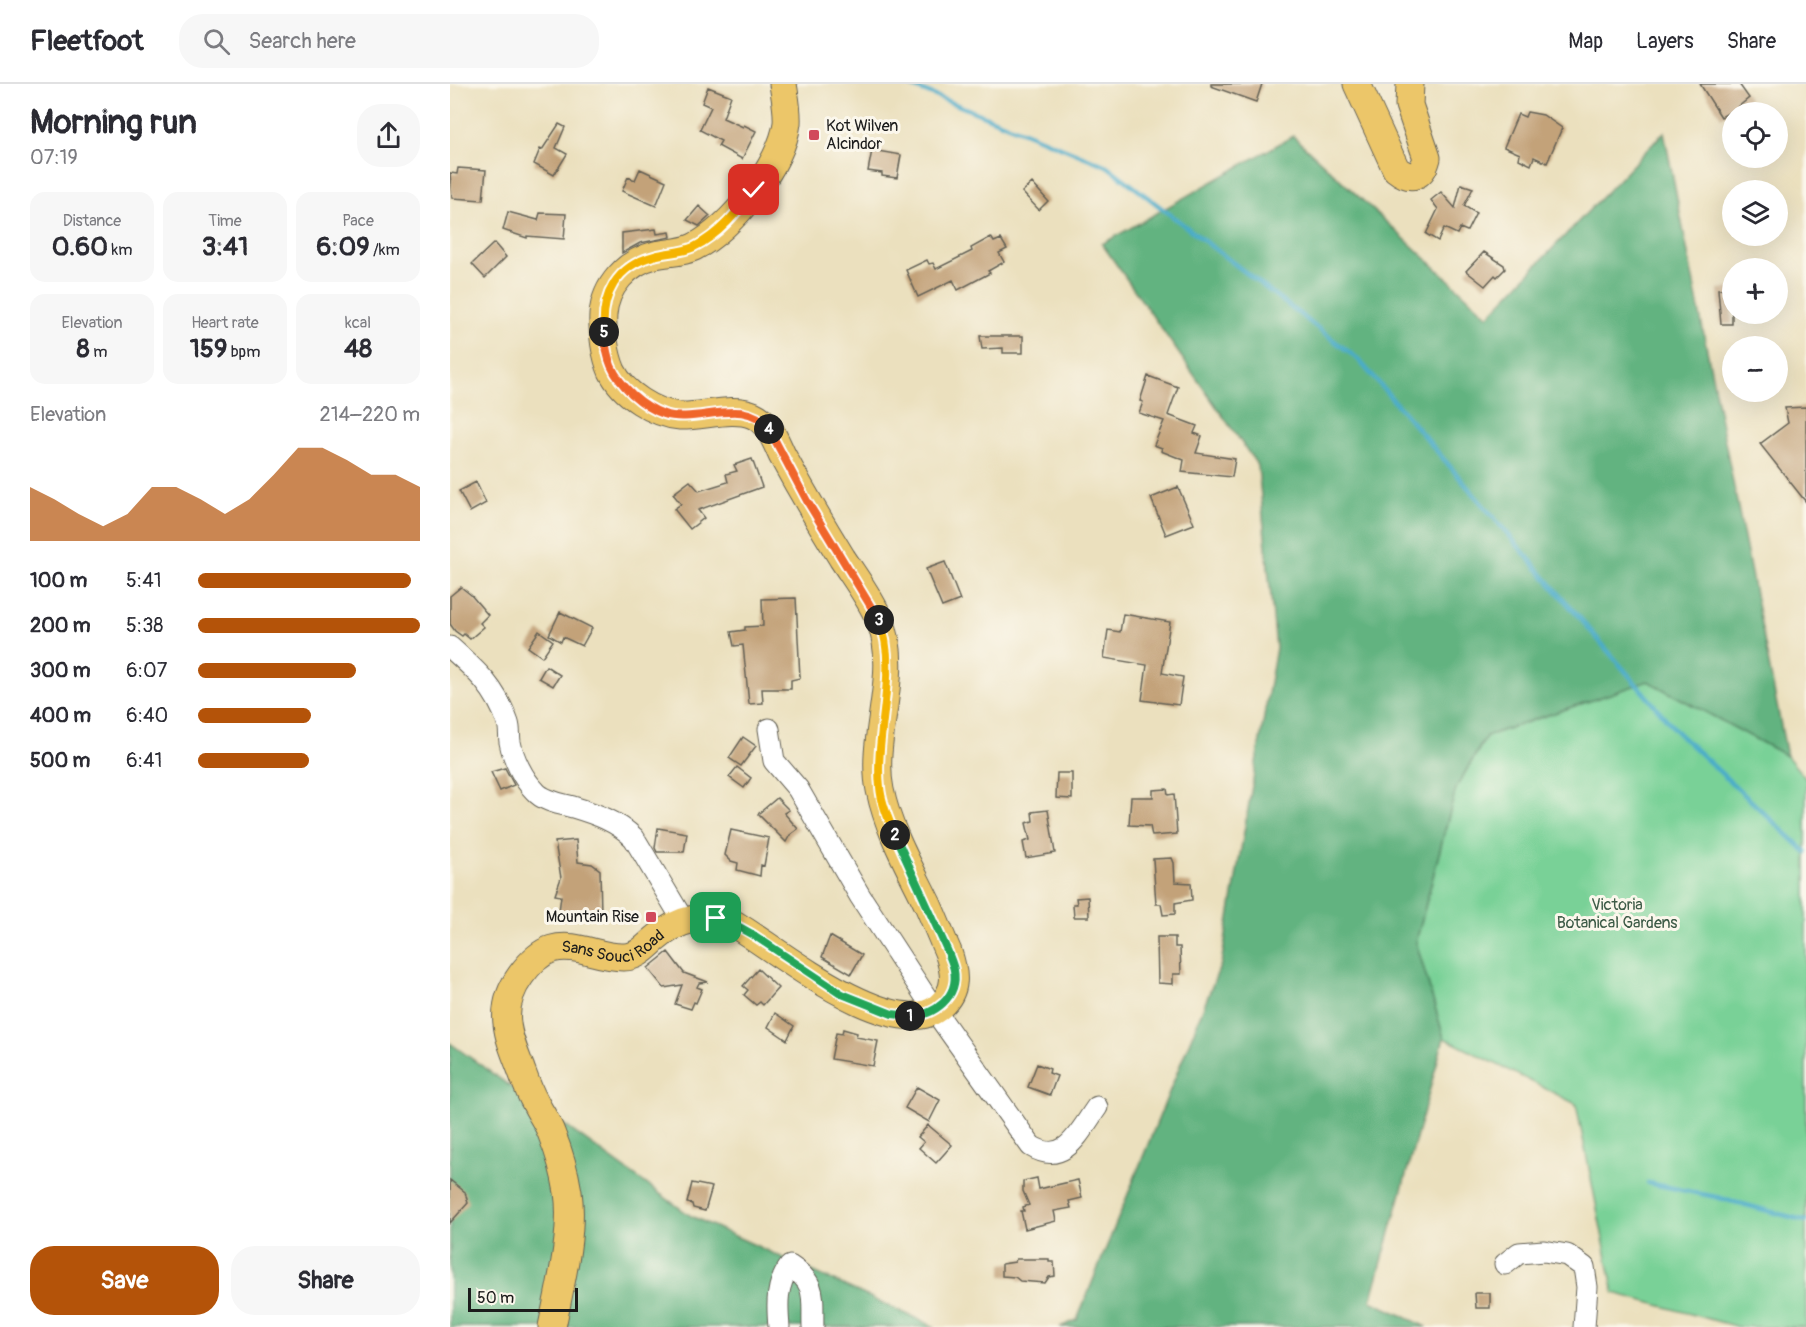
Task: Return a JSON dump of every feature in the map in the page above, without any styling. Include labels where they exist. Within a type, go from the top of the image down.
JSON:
[{"type":"main road","points":[[783,84],[787,122],[781,146],[770,170],[718,232],[696,246],[641,260],[618,278],[606,298],[603,316],[606,353],[612,372],[624,387],[643,404],[664,414],[682,416],[743,411],[764,421],[807,501],[881,622],[888,658],[879,765],[880,789],[890,822],[948,952],[954,972],[951,994],[934,1011]]},
{"type":"main road","points":[[1357,84],[1396,168],[1404,175],[1411,176],[1418,174],[1425,167],[1427,158],[1409,105],[1410,84]]},
{"type":"main road","name":"Sans Souci Road","points":[[552,1327],[568,1236],[570,1214],[568,1191],[552,1133],[533,1100],[510,1042],[505,1018],[507,999],[515,983],[525,969],[541,955],[551,950],[572,947],[613,957],[635,955],[671,926],[683,920],[716,918],[734,924],[842,994],[872,1007],[907,1016],[920,1016],[934,1011]]},
{"type":"street","points":[[450,647],[492,688],[510,727],[510,741],[517,762],[536,794],[605,818],[623,827],[634,838],[683,920]]},
{"type":"street","points":[[769,729],[774,761],[798,789],[860,896],[934,1011],[1030,1146],[1050,1154],[1065,1150],[1097,1107]]},
{"type":"street","points":[[1505,1264],[1519,1253],[1544,1251],[1567,1255],[1584,1267],[1587,1287],[1584,1327]]},
{"type":"street","points":[[779,1327],[778,1290],[790,1266],[801,1273],[812,1286],[813,1327]]},
{"type":"green space","points":[[1664,132],[1787,756],[1648,681],[1486,736],[1456,788],[1416,942],[1444,1038],[1371,1301],[1427,1327],[1060,1327],[1077,1320],[1221,964],[1276,648],[1258,466],[1102,244],[1293,136],[1488,316]]},
{"type":"green space","name":"Victoria Botanical Gardens","points":[[1648,681],[1787,756],[1806,779],[1806,1327],[1738,1327],[1614,1293],[1576,1104],[1444,1038],[1416,942],[1456,788],[1487,736]]},
{"type":"green space","points":[[450,1043],[691,1216],[935,1327],[450,1327]]},
{"type":"building","points":[[1211,84],[1262,84],[1256,102],[1211,86]]},
{"type":"building","points":[[1700,84],[1739,84],[1749,98],[1744,102],[1722,102],[1721,117]]},
{"type":"building","points":[[708,87],[731,96],[723,118],[756,131],[742,159],[718,146],[721,141],[700,130],[711,107],[702,103]]},
{"type":"building","points":[[1527,112],[1543,115],[1562,128],[1547,163],[1534,157],[1531,165],[1519,159],[1520,154],[1504,147],[1518,114],[1525,117]]},
{"type":"building","points":[[559,124],[565,127],[556,148],[567,154],[554,175],[534,164],[540,149],[542,150]]},
{"type":"building","points":[[872,150],[901,155],[897,178],[868,171]]},
{"type":"building","points":[[458,168],[486,170],[483,200],[452,198],[450,173],[457,174]]},
{"type":"building","points":[[640,169],[666,181],[656,206],[622,191],[628,177],[635,180]]},
{"type":"building","points":[[1032,183],[1048,201],[1039,210],[1022,192]]},
{"type":"building","points":[[1461,184],[1473,188],[1464,206],[1476,213],[1467,231],[1460,228],[1457,234],[1444,228],[1438,241],[1426,234],[1438,209],[1431,200],[1441,192],[1455,208]]},
{"type":"building","points":[[699,206],[710,216],[699,226],[687,220]]},
{"type":"building","points":[[508,212],[538,220],[540,213],[566,214],[564,239],[527,236],[527,238],[503,230]]},
{"type":"building","points":[[656,229],[657,234],[670,232],[671,237],[640,243],[622,253],[622,233]]},
{"type":"building","points":[[991,237],[994,242],[1001,239],[1007,249],[999,253],[1004,262],[988,271],[990,273],[958,290],[953,280],[918,297],[906,270],[927,260],[929,264],[933,263],[936,269],[972,251],[971,248]]},
{"type":"building","points":[[494,243],[506,257],[485,278],[472,264]]},
{"type":"building","points":[[1484,252],[1504,265],[1505,269],[1497,277],[1495,275],[1485,286],[1466,271]]},
{"type":"building","points":[[1718,289],[1722,289],[1722,324],[1721,324]]},
{"type":"building","points":[[980,336],[1023,336],[1023,353],[1003,353],[1003,348],[982,349]]},
{"type":"building","points":[[1148,376],[1178,387],[1168,415],[1197,426],[1194,433],[1202,436],[1196,453],[1235,459],[1232,477],[1182,472],[1184,460],[1161,451],[1162,448],[1154,445],[1164,421],[1139,413],[1143,402],[1140,401]]},
{"type":"building","points":[[1806,407],[1806,502],[1760,444],[1788,423],[1785,408]]},
{"type":"building","points":[[752,459],[762,487],[698,510],[704,518],[690,529],[674,509],[681,504],[673,494],[690,481],[699,491],[728,482],[726,474],[737,471],[734,465]]},
{"type":"building","points":[[476,482],[486,503],[470,512],[459,491]]},
{"type":"building","points":[[1178,487],[1194,524],[1166,535],[1151,498]]},
{"type":"building","points":[[945,562],[960,600],[942,607],[926,569]]},
{"type":"building","points":[[461,587],[488,615],[480,623],[484,627],[470,639],[455,631],[450,624],[450,596]]},
{"type":"building","points":[[796,598],[800,678],[791,680],[791,689],[762,689],[763,703],[749,704],[743,645],[734,646],[731,632],[745,630],[745,627],[763,626],[762,599]]},
{"type":"building","points":[[560,612],[592,628],[582,646],[563,637],[561,642],[549,635]]},
{"type":"building","points":[[1123,614],[1170,622],[1162,673],[1183,677],[1179,705],[1142,700],[1147,665],[1104,658],[1108,630],[1120,632]]},
{"type":"building","points":[[539,631],[553,641],[542,657],[528,647]]},
{"type":"building","points":[[546,666],[560,675],[553,686],[539,678]]},
{"type":"building","points":[[743,737],[756,746],[741,766],[729,758]]},
{"type":"building","points":[[737,767],[751,778],[744,788],[729,777]]},
{"type":"building","points":[[505,768],[514,785],[500,791],[491,772]]},
{"type":"building","points":[[1057,773],[1072,773],[1072,799],[1056,798]]},
{"type":"building","points":[[1167,789],[1168,795],[1174,794],[1177,834],[1152,836],[1150,826],[1129,825],[1131,797],[1153,797],[1153,790]]},
{"type":"building","points":[[777,798],[789,810],[784,813],[798,829],[790,835],[786,842],[758,814]]},
{"type":"building","points":[[1048,810],[1055,853],[1026,858],[1023,842],[1030,840],[1026,823],[1033,821],[1032,812]]},
{"type":"building","points":[[658,828],[687,833],[684,852],[657,852],[655,848]]},
{"type":"building","points":[[731,830],[769,838],[760,876],[737,870],[738,863],[731,861],[725,855]]},
{"type":"building","points":[[576,840],[578,862],[592,864],[600,870],[601,914],[559,911],[561,896],[555,895],[561,878],[555,842]]},
{"type":"building","points":[[1172,858],[1175,882],[1191,883],[1192,900],[1175,903],[1175,914],[1163,915],[1161,904],[1156,904],[1153,859]]},
{"type":"building","points":[[1088,897],[1089,917],[1074,917],[1073,904],[1077,904],[1076,898]]},
{"type":"building","points":[[830,936],[862,955],[851,974],[822,957]]},
{"type":"building","points":[[1157,937],[1175,937],[1175,947],[1180,947],[1181,974],[1173,974],[1173,984],[1158,983]]},
{"type":"building","points":[[668,952],[684,973],[708,982],[699,983],[697,987],[702,989],[691,1009],[675,1004],[682,985],[664,988],[648,968]]},
{"type":"building","points":[[758,969],[778,988],[763,1005],[760,1002],[756,1005],[744,995],[748,990],[743,986]]},
{"type":"building","points":[[775,1013],[794,1026],[787,1040],[768,1027]]},
{"type":"building","points":[[843,1029],[857,1033],[856,1037],[878,1041],[873,1066],[831,1059],[836,1033],[842,1034]]},
{"type":"building","points":[[1037,1064],[1050,1069],[1049,1073],[1057,1076],[1050,1095],[1028,1087]]},
{"type":"building","points":[[917,1087],[940,1100],[929,1122],[905,1108]]},
{"type":"building","points":[[928,1125],[952,1145],[936,1163],[919,1148],[924,1142],[918,1137]]},
{"type":"building","points":[[1037,1178],[1039,1189],[1078,1180],[1082,1198],[1069,1201],[1071,1208],[1054,1211],[1056,1221],[1025,1229],[1021,1211],[1024,1211],[1023,1207],[1029,1205],[1023,1191],[1023,1181]]},
{"type":"building","points":[[450,1180],[465,1192],[468,1203],[450,1223]]},
{"type":"building","points":[[692,1183],[712,1187],[705,1211],[693,1208],[692,1204],[687,1203]]},
{"type":"building","points":[[1016,1259],[1049,1259],[1049,1262],[1054,1262],[1055,1276],[1049,1277],[1045,1283],[1020,1281],[1015,1277],[1002,1276],[1002,1264],[1015,1262]]},
{"type":"building","points":[[1475,1293],[1490,1293],[1490,1308],[1476,1308]]},
{"type":"waterway","points":[[906,84],[1107,166],[1358,359],[1679,734],[1806,852]]},
{"type":"waterway","points":[[1648,1183],[1716,1197],[1806,1221]]},
{"type":"place","name":"Kot Wilven Alcindor","points":[[814,135]]},
{"type":"place","name":"Mountain Rise","points":[[651,917]]},
{"type":"route","points":[[716,918],[734,924],[752,934],[842,994],[892,1014],[920,1016],[934,1011],[951,994],[954,972],[948,952],[909,868],[890,822],[880,789],[879,765],[888,658],[881,622],[807,501],[764,421],[743,411],[682,416],[664,414],[643,404],[624,387],[612,372],[606,353],[603,316],[606,298],[618,278],[641,260],[696,246],[718,232],[754,190]]}]
